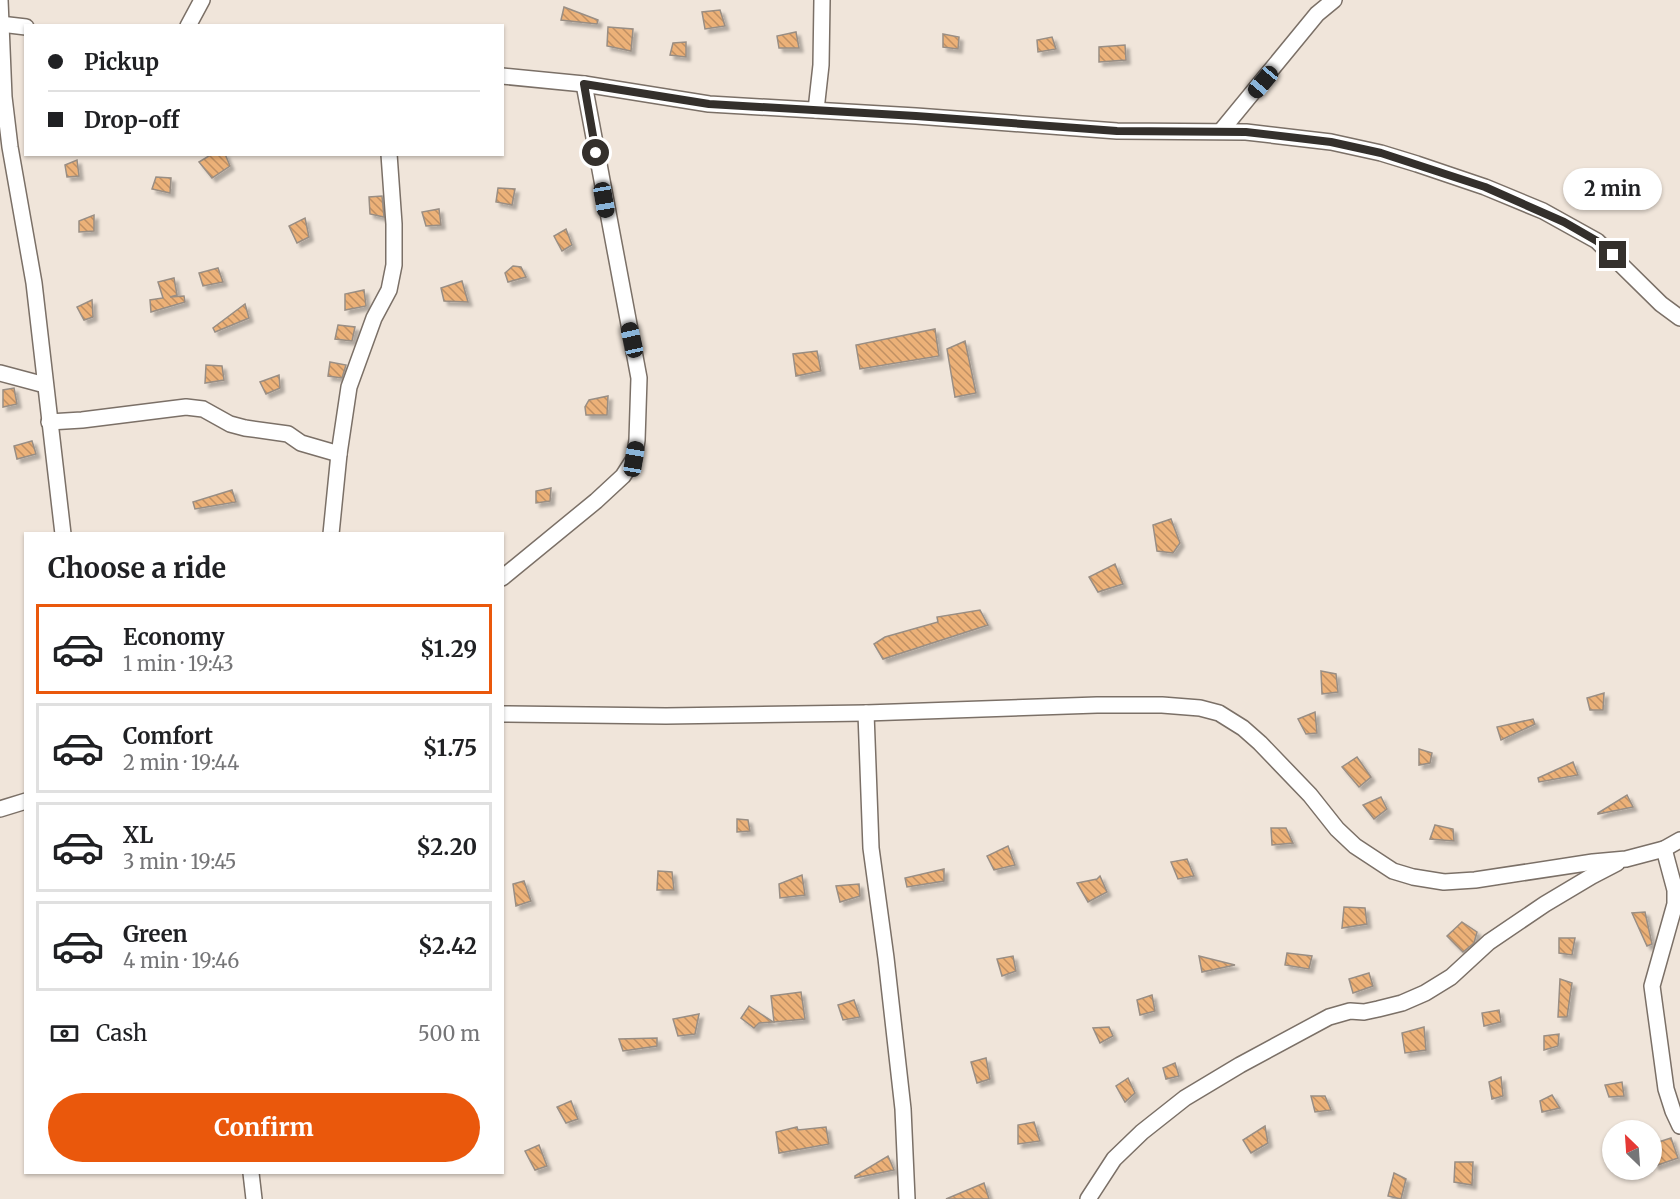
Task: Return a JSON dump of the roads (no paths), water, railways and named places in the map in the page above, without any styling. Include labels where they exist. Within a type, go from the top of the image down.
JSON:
[{"type":"street","points":[[0,0],[4,140],[34,283],[63,532]]},
{"type":"street","points":[[189,24],[202,0]]},
{"type":"street","points":[[816,110],[821,65],[822,0]]},
{"type":"street","points":[[1221,131],[1317,14],[1334,0]]},
{"type":"street","points":[[1,24],[24,27]]},
{"type":"street","points":[[504,76],[584,84],[709,104],[1117,131],[1246,132],[1331,142],[1381,153],[1485,187],[1543,211],[1597,241],[1661,304],[1680,318]]},
{"type":"street","points":[[504,576],[587,509],[623,476],[634,459],[637,440],[639,378],[584,84]]},
{"type":"street","points":[[331,532],[349,387],[374,318],[389,290],[394,265],[394,224],[389,156]]},
{"type":"street","points":[[0,373],[45,385]]},
{"type":"street","points":[[49,422],[186,407],[203,409],[230,424],[245,428],[288,434],[302,443],[339,454]]},
{"type":"street","points":[[504,714],[666,716],[866,713],[1096,705],[1200,708],[1219,713],[1260,742],[1310,795],[1337,829],[1355,846],[1393,871],[1413,877],[1444,882],[1474,880],[1626,859],[1664,849],[1680,840]]},
{"type":"street","points":[[866,713],[871,848],[903,1109],[907,1199]]},
{"type":"street","points":[[0,809],[24,802]]},
{"type":"street","points":[[1664,849],[1675,890],[1675,904],[1652,986],[1666,1089],[1680,1126]]},
{"type":"street","points":[[1088,1199],[1114,1159],[1142,1132],[1194,1093],[1240,1065],[1329,1017],[1350,1011],[1364,1012],[1402,1003],[1425,993],[1450,977],[1489,942],[1545,904],[1626,859]]},
{"type":"street","points":[[251,1174],[254,1199]]}]
